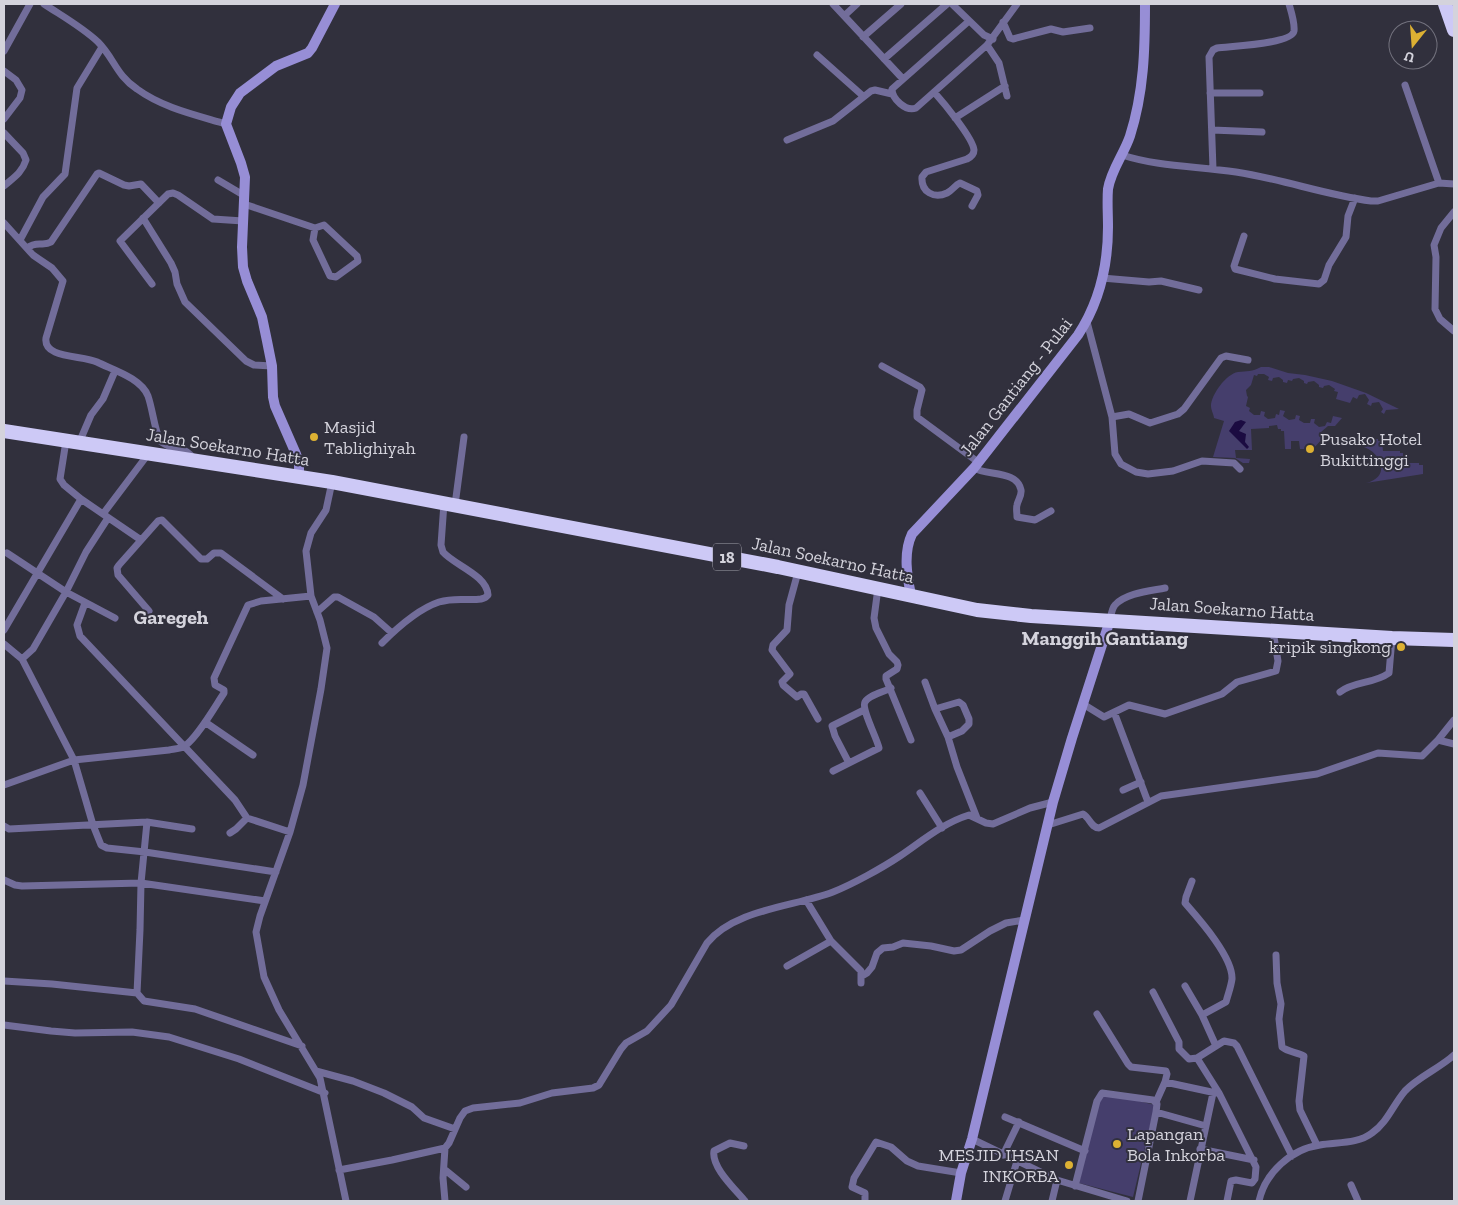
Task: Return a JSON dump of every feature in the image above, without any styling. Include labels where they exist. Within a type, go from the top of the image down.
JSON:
[{"type":"highway","points":[[1445,4],[1454,30]]},
{"type":"highway","name":"Jalan Soekarno Hatta","points":[[4,431],[332,482],[798,572],[977,610],[1272,631],[1454,640]]},
{"type":"street","points":[[4,51],[30,4]]},
{"type":"street","points":[[44,4],[96,41],[120,75],[145,95],[178,110],[226,124]]},
{"type":"street","points":[[299,477],[300,463],[272,397],[272,366],[262,317],[247,281],[244,267],[242,247],[245,178],[241,162],[226,124],[230,107],[240,93],[276,66],[308,53],[334,4]]},
{"type":"street","points":[[833,4],[903,79]]},
{"type":"street","points":[[844,16],[857,4]]},
{"type":"street","points":[[864,37],[900,4]]},
{"type":"street","points":[[884,59],[947,4]]},
{"type":"street","points":[[952,4],[984,34],[993,38]]},
{"type":"street","points":[[787,140],[833,121],[863,96],[875,90],[892,94],[905,108],[912,110],[987,45],[1017,4]]},
{"type":"street","name":"Jalan Gantiang - Pulai","points":[[911,595],[907,568],[909,541],[918,528],[976,465],[1078,336],[1096,302],[1106,260],[1108,190],[1111,177],[1130,135],[1139,102],[1144,72],[1145,4]]},
{"type":"street","points":[[1213,169],[1209,57],[1213,50],[1217,48],[1281,41],[1291,36],[1294,30],[1289,4]]},
{"type":"street","points":[[892,94],[892,89],[969,21]]},
{"type":"street","points":[[1003,22],[1010,38],[1013,39],[1050,29],[1063,32],[1090,28]]},
{"type":"street","points":[[987,45],[999,64],[1007,96]]},
{"type":"street","points":[[20,240],[43,197],[64,174],[77,88],[102,47]]},
{"type":"street","points":[[816,55],[863,96]]},
{"type":"street","points":[[4,71],[16,80],[22,90],[20,98],[4,119]]},
{"type":"street","points":[[1405,85],[1439,184]]},
{"type":"street","points":[[955,118],[1005,86]]},
{"type":"street","points":[[934,92],[955,118],[974,149],[972,157],[926,172],[922,177],[922,186],[928,193],[938,196],[950,191],[959,182],[977,191],[978,195],[972,206]]},
{"type":"street","points":[[1210,93],[1260,93]]},
{"type":"street","points":[[1212,130],[1262,132]]},
{"type":"street","points":[[4,133],[23,153],[26,160],[19,174],[4,186]]},
{"type":"street","points":[[1122,155],[1148,162],[1213,169],[1267,178],[1355,198],[1378,201],[1439,184],[1454,184]]},
{"type":"street","points":[[27,248],[32,243],[48,244],[51,242],[99,173],[124,185],[141,184],[159,203]]},
{"type":"street","points":[[218,180],[245,200],[315,228],[322,225],[326,226],[357,256],[358,261],[336,276],[330,276],[313,240],[315,228]]},
{"type":"street","points":[[152,284],[120,241],[168,194],[173,193],[214,219],[243,221]]},
{"type":"street","points":[[1244,236],[1234,266],[1235,269],[1275,279],[1318,284],[1324,280],[1329,265],[1346,237],[1348,216],[1355,198]]},
{"type":"street","points":[[1454,213],[1441,228],[1434,245],[1436,257],[1435,309],[1440,319],[1454,330]]},
{"type":"street","points":[[143,218],[171,263],[177,284],[186,302],[246,361],[254,365],[272,366]]},
{"type":"street","points":[[4,223],[33,255],[52,268],[64,282],[46,338],[45,344],[48,348],[56,353],[94,360],[134,380],[143,388],[148,398],[160,441],[169,446],[188,451],[195,460]]},
{"type":"street","points":[[1102,278],[1149,282],[1161,281],[1199,290]]},
{"type":"street","points":[[1087,322],[1112,417],[1114,454],[1121,464],[1126,468],[1148,474],[1162,474],[1202,461],[1234,463],[1240,469]]},
{"type":"street","points":[[1112,417],[1129,414],[1150,423],[1178,414],[1184,409],[1221,358],[1226,356],[1248,360]]},
{"type":"street","points":[[882,366],[920,387],[922,390],[916,410],[917,417],[986,473],[1011,477],[1019,484],[1022,492],[1017,504],[1017,517],[1035,520],[1051,511]]},
{"type":"street","points":[[115,371],[103,399],[73,442],[60,479],[64,485],[81,499],[141,540]]},
{"type":"street","points":[[382,643],[423,609],[436,603],[456,599],[480,599],[488,595],[486,586],[478,578],[442,552],[441,545],[464,437]]},
{"type":"street","points":[[22,659],[31,652],[66,592],[105,516],[149,453]]},
{"type":"street","points":[[332,482],[326,510],[307,543],[306,551],[311,596],[327,648],[325,664],[303,785],[290,832],[256,932],[264,977],[279,1010],[320,1078],[325,1093],[344,1201]]},
{"type":"street","points":[[4,630],[81,499]]},
{"type":"street","points":[[150,611],[117,572],[119,564],[158,521],[162,520],[201,559],[207,559],[214,553],[220,553],[283,599]]},
{"type":"street","points":[[7,553],[66,592],[115,618]]},
{"type":"street","points":[[798,572],[788,605],[787,630],[772,645],[772,650],[790,674],[783,681],[783,685],[797,697],[804,694],[818,719]]},
{"type":"street","points":[[878,588],[874,618],[876,628],[889,654],[898,665],[886,676],[886,679],[911,740]]},
{"type":"street","points":[[956,1201],[961,1173],[972,1139],[1053,802],[1113,608],[1116,604],[1133,594],[1165,588]]},
{"type":"street","points":[[4,785],[74,760],[178,749],[185,745],[205,722],[224,693],[222,687],[215,684],[214,678],[245,609],[256,602],[311,596]]},
{"type":"street","points":[[317,612],[334,596],[338,597],[374,617],[392,633]]},
{"type":"street","points":[[85,603],[77,625],[80,636],[185,745],[235,800],[247,818],[290,832]]},
{"type":"street","points":[[1083,704],[1104,717],[1129,705],[1165,714],[1222,694],[1238,682],[1273,673],[1278,665],[1272,631]]},
{"type":"street","points":[[1340,692],[1348,686],[1363,684],[1389,673],[1392,638]]},
{"type":"street","points":[[4,644],[22,659],[74,760],[93,825],[99,842],[104,847],[276,872]]},
{"type":"street","points":[[925,682],[948,737],[957,767],[977,818]]},
{"type":"street","points":[[833,771],[879,748],[871,723],[864,710],[864,705],[868,700],[890,688]]},
{"type":"street","points":[[935,709],[959,702],[964,705],[969,724],[962,731],[948,737]]},
{"type":"street","points":[[849,763],[832,726],[864,710]]},
{"type":"street","points":[[1114,712],[1148,802]]},
{"type":"street","points":[[1048,825],[1083,814],[1087,816],[1093,826],[1100,828],[1161,796],[1317,774],[1378,753],[1422,756],[1454,720]]},
{"type":"street","points":[[205,722],[253,755]]},
{"type":"street","points":[[1438,740],[1454,744]]},
{"type":"street","points":[[1123,790],[1140,782]]},
{"type":"street","points":[[920,793],[942,828]]},
{"type":"street","points":[[445,1201],[443,1192],[445,1148],[465,1111],[473,1108],[520,1102],[552,1092],[593,1088],[600,1085],[626,1043],[647,1031],[671,1005],[714,934],[733,923],[755,914],[834,892],[879,868],[942,828],[969,815],[986,823],[993,824],[1030,808],[1053,802]]},
{"type":"street","points":[[230,833],[236,830],[247,818]]},
{"type":"street","points":[[147,822],[140,883],[137,993],[144,1001],[194,1009],[302,1046]]},
{"type":"street","points":[[4,826],[9,829],[147,822],[192,828]]},
{"type":"street","points":[[4,880],[22,886],[140,883],[265,901]]},
{"type":"street","points":[[1192,881],[1185,903],[1212,936],[1229,965],[1232,978],[1226,1002],[1202,1015]]},
{"type":"street","points":[[806,900],[831,941],[861,971],[862,979],[872,967],[877,953],[883,948],[904,943],[954,951],[961,950],[1006,923],[1024,920]]},
{"type":"street","points":[[787,966],[831,941]]},
{"type":"street","points":[[1276,955],[1277,983],[1281,1004],[1279,1019],[1282,1046],[1304,1056],[1299,1101],[1300,1110],[1317,1145]]},
{"type":"street","points":[[4,982],[52,984],[137,993]]},
{"type":"street","points":[[1184,986],[1202,1015],[1216,1046]]},
{"type":"street","points":[[1153,992],[1179,1042],[1179,1049],[1189,1059],[1197,1058],[1224,1041],[1234,1043],[1240,1050],[1292,1156]]},
{"type":"street","points":[[1097,1014],[1131,1067],[1166,1071],[1167,1074],[1156,1102],[1156,1112],[1138,1201]]},
{"type":"street","points":[[4,1024],[75,1033],[132,1032],[169,1037],[221,1053],[325,1093]]},
{"type":"street","points":[[1259,1201],[1270,1174],[1292,1156],[1317,1145],[1354,1141],[1370,1135],[1388,1116],[1405,1091],[1451,1062],[1454,1055]]},
{"type":"street","points":[[1197,1058],[1254,1160],[1257,1169],[1254,1182],[1232,1181],[1227,1201]]},
{"type":"street","points":[[316,1071],[361,1084],[412,1108],[424,1118],[455,1129]]},
{"type":"street","points":[[1165,1082],[1216,1093]]},
{"type":"street","points":[[1190,1201],[1200,1149],[1216,1093]]},
{"type":"street","points":[[1075,1186],[1098,1101],[1102,1094],[1153,1100],[1156,1102]]},
{"type":"street","points":[[1156,1112],[1206,1126]]},
{"type":"street","points":[[1005,1117],[1086,1151]]},
{"type":"street","points":[[1003,1155],[1019,1122]]},
{"type":"street","points":[[972,1139],[1058,1180],[1128,1201]]},
{"type":"street","points":[[865,1201],[865,1193],[852,1187],[854,1178],[876,1142],[891,1147],[912,1164],[961,1173]]},
{"type":"street","points":[[744,1146],[730,1143],[714,1151],[713,1156],[714,1162],[721,1173],[744,1201]]},
{"type":"street","points":[[339,1170],[445,1148]]},
{"type":"street","points":[[1200,1149],[1254,1160]]},
{"type":"street","points":[[1005,1201],[1017,1162]]},
{"type":"street","points":[[444,1169],[466,1187]]},
{"type":"street","points":[[1052,1201],[1058,1180]]},
{"type":"street","points":[[1351,1185],[1358,1201]]},
{"type":"shaded area","points":[[1261,367],[1269,367],[1288,373],[1332,381],[1366,393],[1399,409],[1386,410],[1384,414],[1381,412],[1383,409],[1379,402],[1372,403],[1371,406],[1367,404],[1369,400],[1365,394],[1359,395],[1357,399],[1353,397],[1350,403],[1336,399],[1338,392],[1334,391],[1335,389],[1329,385],[1323,388],[1319,387],[1314,381],[1307,384],[1299,378],[1292,381],[1288,380],[1287,383],[1283,382],[1279,377],[1273,378],[1272,381],[1268,380],[1269,377],[1264,374],[1254,375],[1251,385],[1246,390],[1248,397],[1246,406],[1250,408],[1249,411],[1254,415],[1260,415],[1261,411],[1265,412],[1264,416],[1268,419],[1275,418],[1276,414],[1279,415],[1280,410],[1285,411],[1283,416],[1289,420],[1295,419],[1296,415],[1300,416],[1299,420],[1304,423],[1310,423],[1311,419],[1315,419],[1314,423],[1319,427],[1325,426],[1327,422],[1331,423],[1333,416],[1342,418],[1335,426],[1328,426],[1321,432],[1321,437],[1323,438],[1313,449],[1300,449],[1299,441],[1291,441],[1291,449],[1285,449],[1284,431],[1278,429],[1277,425],[1269,426],[1269,428],[1251,429],[1252,450],[1235,450],[1236,458],[1250,459],[1249,463],[1243,463],[1235,458],[1213,457],[1224,421],[1214,418],[1211,409],[1216,391],[1233,374],[1252,371]]},
{"type":"shaded area","points":[[1241,420],[1246,422],[1239,431],[1246,434],[1245,442],[1249,447],[1247,449],[1229,431],[1235,422]]},
{"type":"shaded area","points":[[1361,439],[1378,439],[1378,441],[1382,441],[1383,451],[1400,451],[1400,453],[1403,453],[1403,463],[1419,463],[1419,465],[1423,465],[1423,474],[1366,483],[1374,480],[1379,475],[1381,464],[1374,453],[1361,446]]},
{"type":"shaded area","name":"Lapangan Bola Inkorba","points":[[1101,1092],[1155,1105],[1133,1197],[1079,1183]]},
{"type":"place","name":"Masjid Tablighiyah","points":[[314,437]]},
{"type":"place","name":"Pusako Hotel Bukittinggi","points":[[1310,449]]},
{"type":"place","name":"kripik singkong","points":[[1401,647]]},
{"type":"place","name":"Lapangan Bola Inkorba","points":[[1117,1144]]},
{"type":"place","name":"MESJID IHSAN INKORBA","points":[[1069,1165]]},
{"type":"district","name":"Garegeh","points":[[171,617]]},
{"type":"district","name":"Manggih Gantiang","points":[[1105,638]]}]
